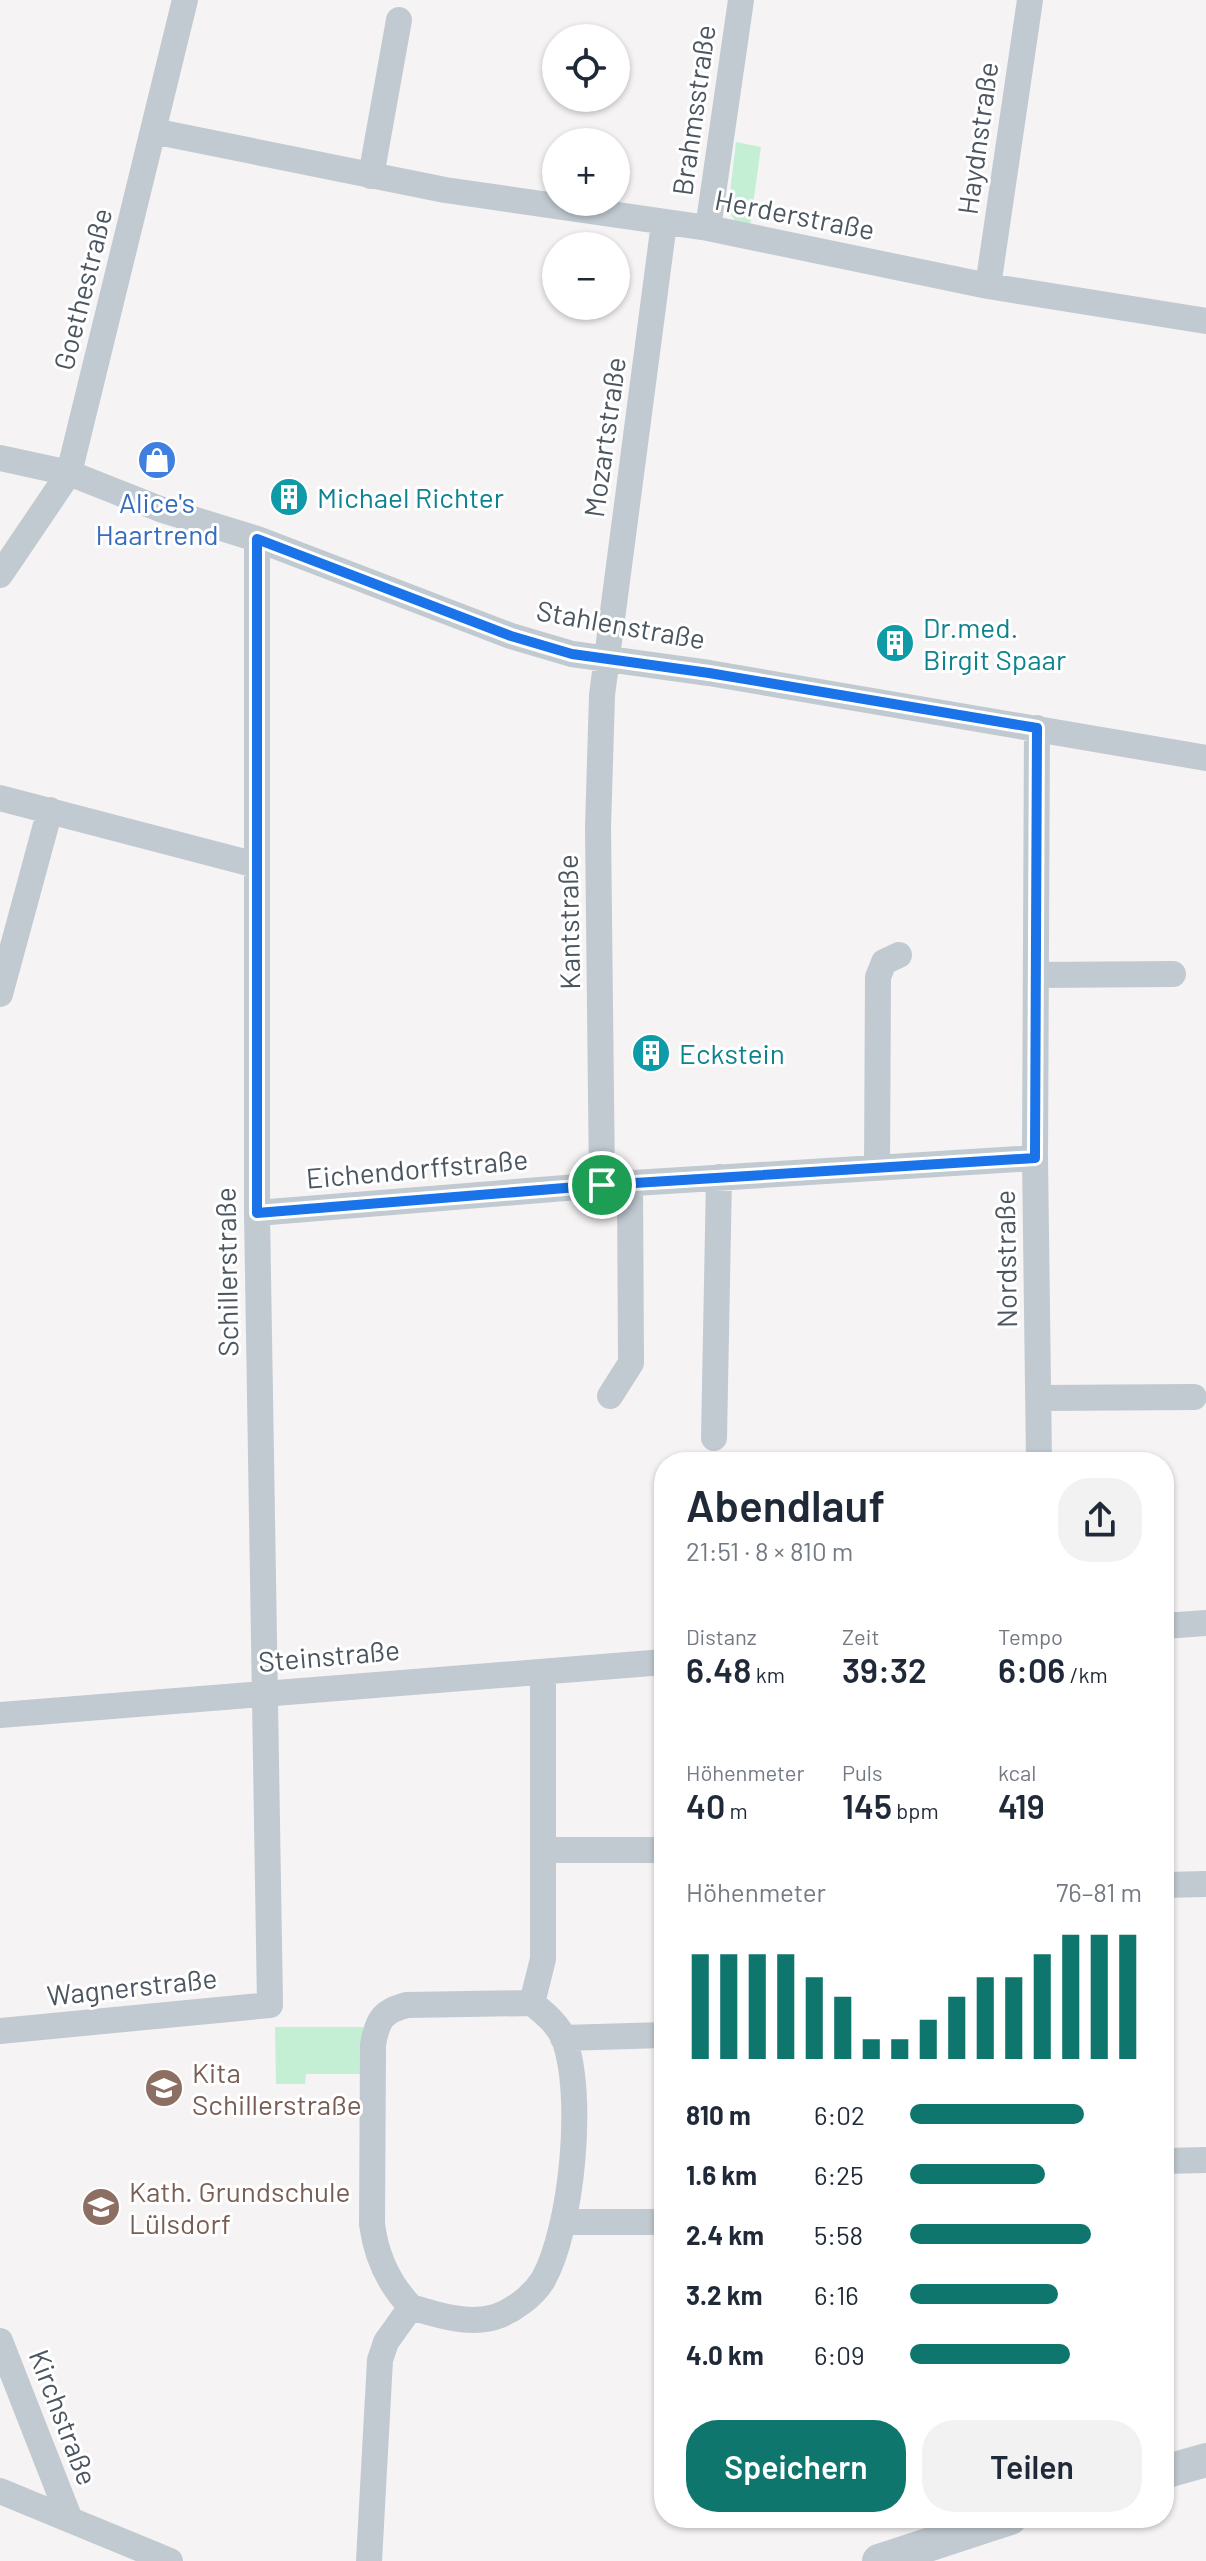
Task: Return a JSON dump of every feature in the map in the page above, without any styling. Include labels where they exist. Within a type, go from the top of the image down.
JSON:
[{"type":"street","name":"Goethestraße","points":[[0,575],[69,473],[185,0]]},
{"type":"street","name":"Brahmsstraße","points":[[708,228],[741,0]]},
{"type":"street","name":"Haydnstraße","points":[[988,286],[1030,0]]},
{"type":"street","points":[[371,176],[399,20]]},
{"type":"street","name":"Herderstraße","points":[[153,131],[371,176],[708,228],[988,286],[1206,321]]},
{"type":"street","name":"Mozartstraße","points":[[607,659],[664,223]]},
{"type":"street","name":"Stahlenstraße","points":[[0,458],[69,473],[160,509],[257,539],[511,636],[572,654],[1206,758]]},
{"type":"street","name":"Schillerstraße","points":[[257,539],[257,1213],[270,2005]]},
{"type":"street","name":"Kantstraße","points":[[602,1185],[598,828],[602,695],[607,659]]},
{"type":"street","name":"Nordstraße","points":[[1037,728],[1035,1158],[1039,1452]]},
{"type":"street","points":[[0,798],[256,865]]},
{"type":"street","points":[[0,994],[50,810]]},
{"type":"street","points":[[877,1167],[878,977],[884,962],[899,955]]},
{"type":"street","points":[[1036,975],[1173,974]]},
{"type":"street","name":"Eichendorffstraße","points":[[257,1213],[630,1183],[1035,1158]]},
{"type":"street","points":[[714,1438],[719,1177]]},
{"type":"street","points":[[610,1396],[631,1363],[630,1183]]},
{"type":"street","points":[[1040,1398],[1194,1397]]},
{"type":"street","points":[[1174,1625],[1206,1623]]},
{"type":"street","name":"Steinstraße","points":[[0,1715],[654,1663]]},
{"type":"street","points":[[532,2003],[543,1959],[543,1672]]},
{"type":"street","points":[[543,1850],[654,1850]]},
{"type":"street","points":[[1174,1885],[1206,1884]]},
{"type":"street","points":[[532,2003],[563,2038],[569,2061],[573,2138],[565,2222],[541,2283],[519,2305],[495,2317],[468,2320],[411,2307],[386,2273],[375,2247],[372,2224],[373,2045],[377,2024],[389,2009],[407,2005],[532,2003]]},
{"type":"street","name":"Wagnerstraße","points":[[0,2031],[270,2005]]},
{"type":"street","points":[[563,2038],[654,2035]]},
{"type":"street","points":[[1174,2161],[1206,2160]]},
{"type":"street","points":[[565,2222],[654,2222]]},
{"type":"street","points":[[369,2561],[380,2360],[386,2342],[411,2307]]},
{"type":"street","name":"Kirchstraße","points":[[0,2341],[69,2517]]},
{"type":"street","points":[[1174,2469],[1206,2460]]},
{"type":"street","points":[[0,2491],[170,2561]]},
{"type":"street","points":[[879,2561],[980,2528]]},
{"type":"green space","points":[[736,142],[761,147],[750,226],[738,225],[728,210]]},
{"type":"green space","points":[[275,2027],[363,2027],[362,2074],[306,2074],[305,2084],[276,2084]]},
{"type":"place","name":"Alice's Haartrend","points":[[157,460]]},
{"type":"place","name":"Michael Richter","points":[[289,497]]},
{"type":"place","name":"Dr.med. Birgit Spaar","points":[[895,643]]},
{"type":"place","name":"Eckstein","points":[[651,1053]]},
{"type":"place","name":"Kita Schillerstraße","points":[[164,2088]]},
{"type":"place","name":"Kath. Grundschule Lülsdorf","points":[[101,2207]]},
{"type":"route","points":[[257,539],[511,636],[572,654],[709,673],[1037,728],[1035,1158],[602,1185],[257,1213],[257,539]]}]
